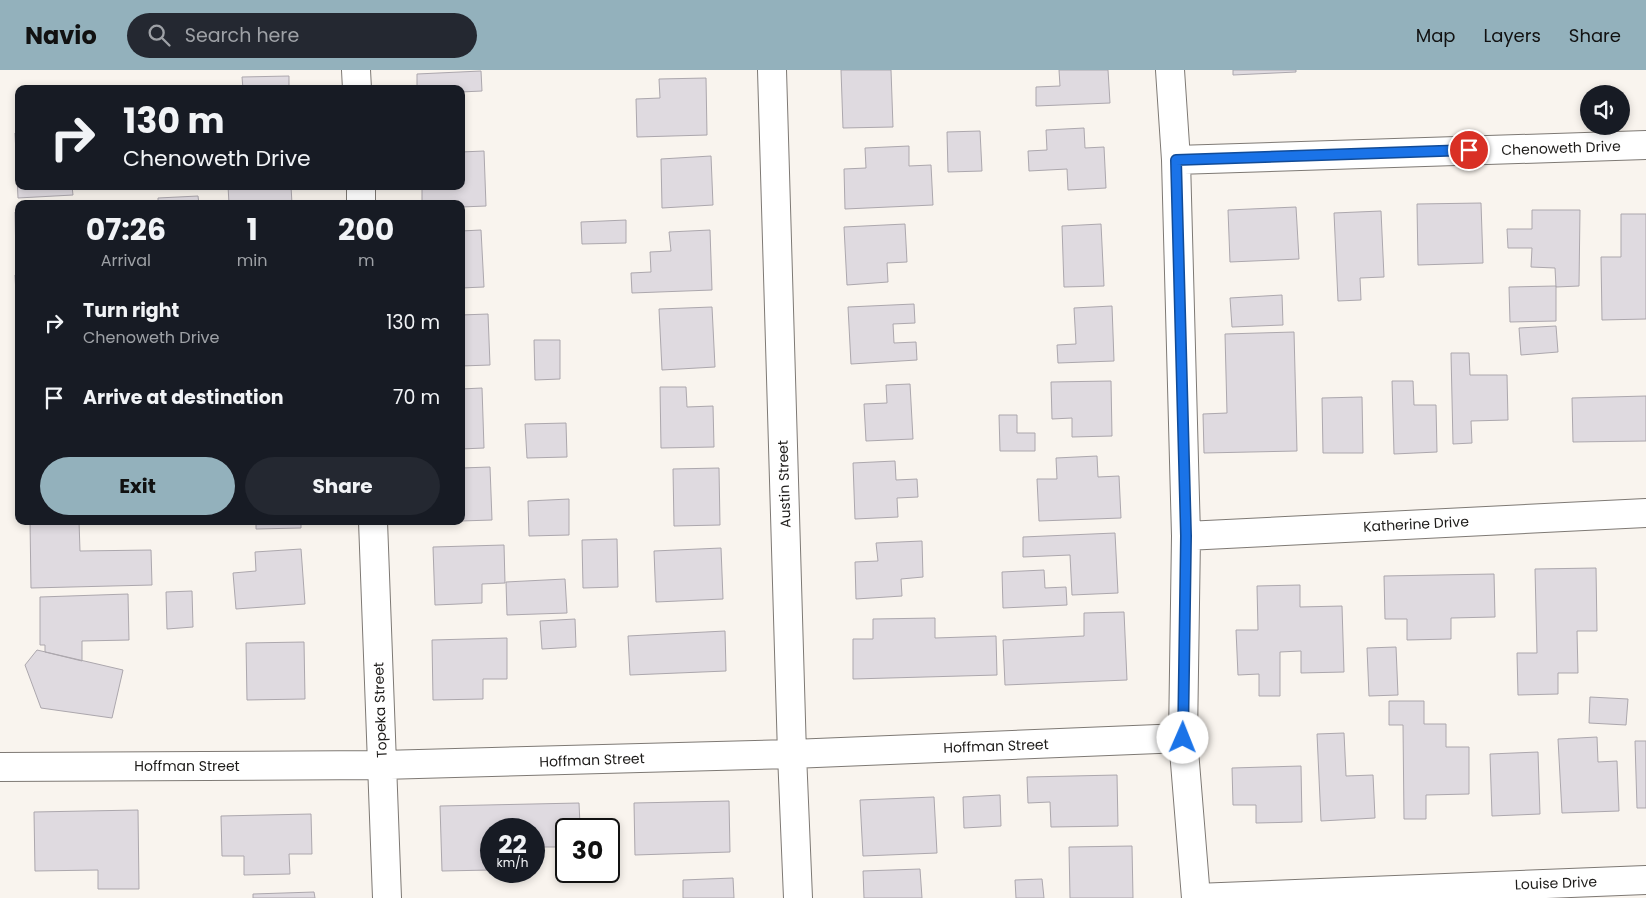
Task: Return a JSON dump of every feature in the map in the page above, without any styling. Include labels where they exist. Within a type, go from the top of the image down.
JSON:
[{"type":"street","points":[[356,70],[357,85]]},
{"type":"street","name":"Austin Street","points":[[772,70],[798,898]]},
{"type":"street","points":[[1170,70],[1176,160],[1186,536],[1183,738],[1196,898]]},
{"type":"street","name":"Chenoweth Drive","points":[[1176,160],[1646,145]]},
{"type":"street","name":"Katherine Drive","points":[[1186,536],[1646,513]]},
{"type":"street","name":"Topeka Street","points":[[373,525],[387,898]]},
{"type":"street","name":"Hoffman Street","points":[[0,767],[382,765],[792,754],[1183,738]]},
{"type":"street","name":"Louise Drive","points":[[1196,898],[1646,880]]},
{"type":"building","points":[[841,70],[891,70],[893,127],[843,128]]},
{"type":"building","points":[[1059,70],[1108,70],[1110,103],[1036,106],[1036,87],[1060,86]]},
{"type":"building","points":[[1233,70],[1296,70],[1296,72],[1233,75]]},
{"type":"building","points":[[481,71],[482,91],[465,92],[465,85],[417,85],[417,74]]},
{"type":"building","points":[[289,76],[289,85],[243,85],[242,77]]},
{"type":"building","points":[[706,78],[707,135],[637,137],[636,99],[660,98],[659,79]]},
{"type":"building","points":[[1084,128],[1085,148],[1104,147],[1106,188],[1068,190],[1067,169],[1029,171],[1028,151],[1047,150],[1046,130]]},
{"type":"building","points":[[980,131],[982,171],[948,172],[947,132]]},
{"type":"building","points":[[909,146],[909,166],[931,165],[933,205],[845,209],[844,169],[866,168],[865,148]]},
{"type":"building","points":[[484,151],[486,206],[465,207],[465,200],[422,200],[422,190],[465,190],[465,152]]},
{"type":"building","points":[[711,156],[713,205],[662,208],[661,159]]},
{"type":"building","points":[[18,190],[72,190],[73,195],[18,198]]},
{"type":"building","points":[[228,190],[291,190],[292,200],[229,200]]},
{"type":"building","points":[[198,196],[198,200],[158,200],[158,198]]},
{"type":"building","points":[[1481,203],[1483,263],[1418,265],[1417,204]]},
{"type":"building","points":[[1296,207],[1299,259],[1230,262],[1228,210]]},
{"type":"building","points":[[1532,210],[1580,210],[1579,286],[1556,287],[1555,268],[1531,267],[1532,248],[1508,248],[1507,229],[1532,229]]},
{"type":"building","points":[[1381,211],[1384,277],[1360,278],[1361,300],[1338,301],[1334,213]]},
{"type":"building","points":[[1621,214],[1646,214],[1646,319],[1602,320],[1601,257],[1621,257]]},
{"type":"building","points":[[626,220],[626,243],[582,244],[581,222]]},
{"type":"building","points":[[905,224],[907,262],[887,263],[888,282],[847,285],[844,227]]},
{"type":"building","points":[[1101,224],[1104,286],[1064,287],[1062,226]]},
{"type":"building","points":[[481,230],[484,287],[465,288],[465,231]]},
{"type":"building","points":[[710,230],[712,290],[632,293],[631,273],[651,272],[650,252],[671,251],[669,232]]},
{"type":"building","points":[[1556,286],[1556,321],[1510,322],[1509,287]]},
{"type":"building","points":[[1282,295],[1283,325],[1232,327],[1230,298]]},
{"type":"building","points":[[914,304],[915,323],[893,324],[894,343],[916,342],[917,360],[851,364],[848,307]]},
{"type":"building","points":[[1112,306],[1114,361],[1058,363],[1057,345],[1076,344],[1074,308]]},
{"type":"building","points":[[712,307],[715,367],[662,370],[659,309]]},
{"type":"building","points":[[488,314],[490,365],[465,366],[465,315]]},
{"type":"building","points":[[1556,326],[1558,352],[1521,355],[1519,328]]},
{"type":"building","points":[[1294,332],[1297,451],[1204,453],[1203,414],[1227,413],[1225,334]]},
{"type":"building","points":[[534,340],[560,340],[560,379],[535,380]]},
{"type":"building","points":[[1451,353],[1469,353],[1470,375],[1507,375],[1508,420],[1471,421],[1472,443],[1453,444]]},
{"type":"building","points":[[1111,381],[1112,436],[1072,437],[1072,418],[1052,419],[1051,382]]},
{"type":"building","points":[[1392,381],[1413,381],[1414,405],[1436,405],[1437,452],[1394,454]]},
{"type":"building","points":[[910,384],[913,439],[866,441],[864,404],[887,403],[886,385]]},
{"type":"building","points":[[660,387],[686,387],[687,407],[713,406],[714,447],[661,448]]},
{"type":"building","points":[[482,388],[484,448],[465,449],[465,389]]},
{"type":"building","points":[[1646,396],[1646,441],[1573,442],[1572,398]]},
{"type":"building","points":[[1362,397],[1363,453],[1323,453],[1322,398]]},
{"type":"building","points":[[999,415],[1017,415],[1017,433],[1035,433],[1035,451],[1000,451]]},
{"type":"building","points":[[566,423],[567,457],[527,458],[525,424]]},
{"type":"building","points":[[1097,456],[1098,477],[1119,476],[1121,518],[1039,521],[1037,479],[1057,479],[1056,458]]},
{"type":"building","points":[[895,461],[896,480],[917,479],[918,497],[897,498],[898,517],[855,519],[853,463]]},
{"type":"building","points":[[490,467],[492,520],[465,521],[465,468]]},
{"type":"building","points":[[719,468],[720,525],[674,526],[673,469]]},
{"type":"building","points":[[569,499],[569,535],[529,536],[528,501]]},
{"type":"building","points":[[30,525],[79,525],[80,551],[151,550],[152,585],[31,588]]},
{"type":"building","points":[[256,525],[301,525],[301,528],[256,529]]},
{"type":"building","points":[[1115,533],[1118,593],[1072,595],[1070,555],[1023,557],[1023,537]]},
{"type":"building","points":[[617,539],[618,587],[583,588],[582,540]]},
{"type":"building","points":[[922,541],[923,577],[901,579],[902,596],[856,599],[855,562],[878,561],[876,543]]},
{"type":"building","points":[[504,545],[505,583],[482,584],[482,603],[435,605],[433,547]]},
{"type":"building","points":[[721,548],[723,599],[656,602],[654,551]]},
{"type":"building","points":[[301,549],[305,604],[236,609],[233,573],[256,571],[255,552]]},
{"type":"building","points":[[1596,568],[1597,631],[1577,631],[1578,673],[1558,673],[1558,694],[1518,695],[1517,653],[1537,653],[1535,569]]},
{"type":"building","points":[[1044,570],[1045,588],[1066,587],[1067,605],[1003,608],[1002,572]]},
{"type":"building","points":[[1494,574],[1495,617],[1451,618],[1451,639],[1407,640],[1407,619],[1385,619],[1384,576]]},
{"type":"building","points":[[565,579],[567,613],[507,615],[506,582]]},
{"type":"building","points":[[1300,585],[1300,607],[1342,606],[1344,672],[1301,673],[1301,651],[1280,652],[1280,696],[1259,696],[1259,674],[1238,675],[1236,630],[1258,630],[1257,586]]},
{"type":"building","points":[[192,591],[193,627],[167,629],[166,592]]},
{"type":"building","points":[[128,594],[129,640],[82,641],[82,661],[45,652],[45,645],[40,645],[40,597]]},
{"type":"building","points":[[1124,612],[1127,680],[1005,685],[1003,640],[1084,636],[1084,613]]},
{"type":"building","points":[[935,618],[935,638],[996,636],[997,675],[853,679],[853,639],[873,639],[873,619]]},
{"type":"building","points":[[575,619],[576,647],[542,649],[540,621]]},
{"type":"building","points":[[725,631],[726,671],[630,675],[628,636]]},
{"type":"building","points":[[507,638],[507,679],[483,679],[483,699],[433,700],[432,640]]},
{"type":"building","points":[[304,642],[305,699],[247,700],[246,643]]},
{"type":"building","points":[[1396,647],[1398,695],[1369,696],[1367,648]]},
{"type":"building","points":[[37,650],[123,670],[112,718],[41,708],[25,665]]},
{"type":"building","points":[[1590,697],[1628,699],[1626,725],[1589,723]]},
{"type":"building","points":[[1389,701],[1424,701],[1424,724],[1446,724],[1446,747],[1469,747],[1469,794],[1426,795],[1426,819],[1404,819],[1403,725],[1389,725]]},
{"type":"building","points":[[1344,733],[1346,776],[1373,775],[1375,818],[1321,821],[1317,734]]},
{"type":"building","points":[[1597,737],[1598,762],[1617,761],[1619,811],[1562,813],[1558,739]]},
{"type":"building","points":[[1635,741],[1646,741],[1646,808],[1637,808]]},
{"type":"building","points":[[1538,752],[1540,814],[1492,816],[1490,754]]},
{"type":"building","points":[[1301,766],[1302,822],[1256,823],[1256,805],[1233,805],[1232,768]]},
{"type":"building","points":[[1117,775],[1118,826],[1051,827],[1050,802],[1028,803],[1027,777]]},
{"type":"building","points":[[1000,795],[1001,826],[964,828],[963,797]]},
{"type":"building","points":[[934,797],[937,853],[863,856],[860,800]]},
{"type":"building","points":[[729,801],[730,852],[635,855],[634,803]]},
{"type":"building","points":[[579,803],[580,818],[555,818],[555,847],[545,847],[545,818],[480,818],[480,870],[442,871],[440,806]]},
{"type":"building","points":[[138,810],[139,889],[98,889],[98,870],[35,871],[34,812]]},
{"type":"building","points":[[311,814],[312,854],[289,854],[290,874],[244,875],[244,856],[222,856],[221,816]]},
{"type":"building","points":[[1132,846],[1133,898],[1070,898],[1069,847]]},
{"type":"building","points":[[920,869],[922,898],[864,898],[863,871]]},
{"type":"building","points":[[733,878],[734,898],[683,898],[683,880]]},
{"type":"building","points":[[1042,879],[1044,898],[1016,898],[1015,880]]},
{"type":"building","points":[[314,892],[315,898],[253,898],[253,894]]},
{"type":"route","points":[[1183,738],[1186,536],[1176,160],[1469,150]]}]
